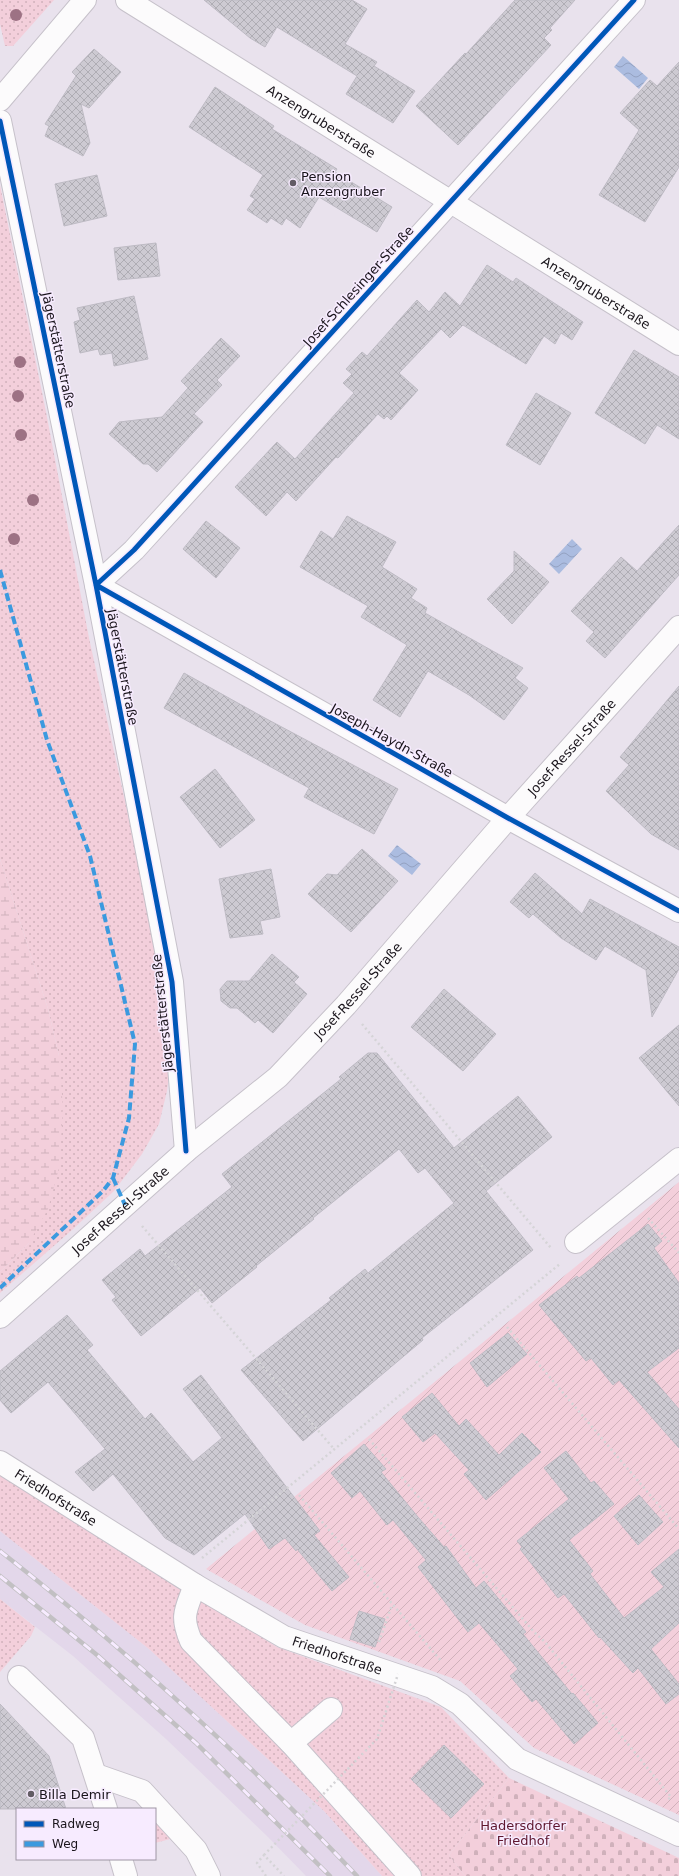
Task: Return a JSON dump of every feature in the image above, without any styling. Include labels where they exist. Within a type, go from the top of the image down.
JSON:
[{"type":"street","points":[[0,100],[85,0]]},
{"type":"street","name":"Anzengruberstraße","points":[[127,0],[679,344]]},
{"type":"street","name":"Josef-Schlesinger-Straße","points":[[96,585],[134,550],[634,0]]},
{"type":"street","name":"Jägerstätterstraße","points":[[0,122],[96,585],[172,982],[186,1151]]},
{"type":"street","name":"Joseph-Haydn-Straße","points":[[96,585],[508,818],[679,912]]},
{"type":"street","name":"Josef-Ressel-Straße","points":[[0,1317],[186,1151],[278,1076],[346,1005],[508,818],[679,627]]},
{"type":"street","points":[[576,1242],[679,1159]]},
{"type":"street","name":"Friedhofstraße","points":[[0,1462],[177,1574],[284,1637],[398,1674],[432,1687],[460,1704],[517,1759],[679,1836]]},
{"type":"street","points":[[195,1585],[186,1609],[184,1625],[191,1641],[291,1743],[410,1876]]},
{"type":"street","points":[[19,1677],[83,1738],[106,1808]]},
{"type":"street","points":[[291,1743],[331,1709]]},
{"type":"street","points":[[96,1775],[142,1791],[196,1850],[210,1876]]},
{"type":"street","points":[[121,1860],[126,1876]]},
{"type":"path","points":[[346,1005],[552,1250]]},
{"type":"path","points":[[632,1197],[679,1253]]},
{"type":"path","points":[[125,1206],[334,1449]]},
{"type":"path","points":[[177,1574],[203,1557],[572,1254],[576,1242]]},
{"type":"path","points":[[507,1327],[679,1529]]},
{"type":"path","points":[[369,1439],[534,1632],[545,1642],[671,1797],[660,1806],[652,1823]]},
{"type":"path","points":[[299,1495],[444,1664]]},
{"type":"path","points":[[371,1665],[392,1605]]},
{"type":"path","points":[[266,1876],[256,1863],[377,1739],[398,1674]]},
{"type":"path","points":[[264,1855],[284,1876]]},
{"type":"shaded area","points":[[0,1531],[149,1649],[324,1811],[382,1876],[306,1876],[268,1837],[166,1739],[73,1656],[0,1599]]},
{"type":"green space","points":[[0,0],[54,0],[13,46],[5,46],[0,24]]},
{"type":"green space","points":[[0,185],[46,412],[89,638],[149,910],[171,1059],[167,1091],[159,1124],[142,1154],[114,1191],[0,1293],[0,1272],[29,1243],[59,1056],[48,1009],[0,859]]},
{"type":"green space","points":[[0,859],[48,1009],[59,1056],[63,1109],[59,1168],[48,1209],[29,1243],[0,1272]]},
{"type":"green space","points":[[679,1182],[679,1815],[534,1748],[460,1681],[305,1625],[206,1569]]},
{"type":"green space","points":[[0,1475],[277,1647],[441,1707],[509,1778],[449,1855],[465,1876],[382,1876],[324,1811],[149,1649],[0,1531]]},
{"type":"green space","points":[[0,1599],[35,1627],[31,1636],[0,1672]]},
{"type":"green space","name":"Hadersdorfer Friedhof","points":[[509,1778],[679,1858],[679,1876],[465,1876],[449,1855]]},
{"type":"green space","points":[[156,1821],[174,1838],[156,1843]]},
{"type":"water","points":[[623,56],[648,78],[639,89],[614,67]]},
{"type":"water","points":[[572,539],[582,549],[559,574],[549,564]]},
{"type":"water","points":[[397,845],[421,864],[412,875],[388,856]]},
{"type":"building","points":[[204,0],[352,0],[367,9],[345,44],[377,62],[374,66],[415,91],[393,123],[346,94],[357,76],[277,27],[265,47],[250,38]]},
{"type":"building","points":[[515,0],[575,0],[550,28],[552,30],[544,38],[551,45],[458,145],[416,106]]},
{"type":"building","points":[[94,49],[121,72],[89,108],[81,104],[90,143],[83,156],[45,136],[49,126],[45,124],[76,76],[72,72]]},
{"type":"building","points":[[679,62],[679,167],[645,222],[599,195],[639,130],[620,113],[650,80],[657,86]]},
{"type":"building","points":[[215,87],[274,126],[272,129],[337,169],[335,172],[392,207],[377,232],[319,197],[300,228],[286,218],[282,225],[271,218],[267,223],[247,210],[255,199],[250,196],[263,175],[189,127]]},
{"type":"building","points":[[97,175],[107,216],[64,226],[55,184]]},
{"type":"building","points":[[156,243],[160,276],[118,280],[114,248]]},
{"type":"building","points":[[487,265],[513,282],[516,278],[583,322],[572,340],[561,333],[555,344],[544,336],[526,364],[463,325],[450,338],[441,329],[399,373],[418,390],[391,420],[387,416],[384,419],[378,414],[296,501],[287,492],[266,516],[235,487],[277,442],[295,459],[354,393],[343,383],[352,374],[346,369],[362,352],[367,356],[417,300],[429,312],[445,292],[460,306]]},
{"type":"building","points":[[134,296],[148,359],[114,366],[112,353],[100,355],[98,349],[80,353],[74,322],[80,320],[77,308]]},
{"type":"building","points":[[221,338],[240,356],[217,380],[222,385],[194,414],[203,422],[157,472],[148,464],[143,464],[109,434],[119,422],[162,417],[188,388],[181,381]]},
{"type":"building","points":[[634,350],[679,377],[679,439],[657,425],[645,444],[595,413]]},
{"type":"building","points":[[536,393],[571,413],[540,465],[506,445]]},
{"type":"building","points":[[347,516],[396,542],[382,567],[417,589],[411,598],[427,608],[425,613],[523,668],[515,678],[528,688],[504,720],[469,695],[428,671],[400,717],[373,700],[407,645],[361,617],[368,606],[300,567],[321,531],[333,539]]},
{"type":"building","points":[[206,521],[240,548],[216,578],[183,549]]},
{"type":"building","points":[[679,525],[679,575],[605,658],[586,641],[594,632],[571,611],[621,557],[637,571]]},
{"type":"building","points":[[514,551],[549,582],[512,624],[487,599],[514,571]]},
{"type":"building","points":[[184,673],[398,789],[374,834],[304,797],[309,788],[164,708]]},
{"type":"building","points":[[679,686],[679,850],[651,834],[606,791],[629,765],[620,757]]},
{"type":"building","points":[[215,769],[255,820],[220,848],[180,797]]},
{"type":"building","points":[[362,849],[398,881],[351,932],[308,894],[327,874],[337,875]]},
{"type":"building","points":[[271,869],[280,917],[260,921],[263,934],[230,938],[219,879]]},
{"type":"building","points":[[535,873],[582,914],[590,899],[679,947],[679,969],[652,1017],[646,970],[605,946],[596,960],[561,938],[533,914],[529,918],[510,902]]},
{"type":"building","points":[[272,954],[299,977],[294,982],[307,994],[273,1033],[258,1020],[255,1023],[237,1008],[230,1008],[221,1001],[220,989],[227,981],[249,981]]},
{"type":"building","points":[[444,989],[496,1034],[463,1071],[411,1027]]},
{"type":"building","points":[[679,1025],[679,1106],[639,1058]]},
{"type":"building","points":[[368,1053],[377,1053],[454,1148],[518,1096],[552,1137],[486,1191],[533,1250],[422,1338],[423,1340],[303,1441],[241,1370],[331,1300],[329,1298],[365,1269],[368,1273],[454,1203],[425,1168],[418,1173],[399,1149],[313,1218],[314,1219],[256,1266],[257,1267],[212,1303],[200,1288],[141,1336],[112,1300],[116,1297],[102,1280],[140,1249],[145,1256],[232,1187],[222,1174],[341,1079],[339,1077]]},
{"type":"building","points":[[648,1224],[662,1241],[654,1248],[679,1283],[679,1348],[647,1372],[679,1409],[679,1448],[619,1380],[613,1385],[591,1358],[586,1361],[539,1305],[577,1276],[579,1278]]},
{"type":"building","points":[[67,1315],[93,1345],[87,1350],[145,1419],[151,1413],[193,1462],[222,1438],[183,1389],[201,1375],[320,1531],[314,1535],[349,1577],[332,1591],[297,1549],[296,1551],[285,1538],[269,1549],[245,1514],[194,1555],[165,1538],[113,1474],[93,1491],[75,1472],[105,1449],[48,1382],[11,1413],[0,1400],[0,1371]]},
{"type":"building","points":[[508,1333],[527,1354],[487,1387],[470,1363]]},
{"type":"building","points":[[432,1393],[459,1426],[466,1419],[499,1455],[522,1433],[541,1452],[486,1500],[464,1474],[469,1470],[435,1433],[423,1442],[402,1417]]},
{"type":"building","points":[[364,1444],[386,1469],[381,1472],[444,1547],[446,1546],[476,1588],[484,1581],[526,1632],[523,1634],[598,1723],[574,1744],[536,1699],[532,1702],[510,1676],[518,1669],[479,1623],[468,1632],[418,1567],[426,1560],[393,1520],[387,1525],[360,1491],[352,1498],[331,1473]]},
{"type":"building","points":[[566,1451],[591,1483],[594,1481],[614,1504],[569,1540],[593,1571],[590,1574],[624,1618],[664,1587],[651,1572],[679,1549],[679,1623],[651,1649],[679,1684],[679,1694],[666,1704],[638,1668],[633,1673],[600,1637],[599,1638],[564,1594],[558,1598],[520,1549],[522,1547],[517,1541],[569,1499],[544,1468]]},
{"type":"building","points":[[639,1495],[663,1522],[638,1545],[614,1516]]},
{"type":"building","points":[[359,1611],[385,1619],[375,1647],[350,1639]]},
{"type":"building","name":"Billa Demir","points":[[0,1704],[49,1756],[66,1808],[0,1809]]},
{"type":"building","points":[[444,1745],[484,1784],[451,1818],[411,1779]]},
{"type":"railway","points":[[0,1551],[94,1627],[184,1707],[229,1748],[315,1832],[357,1876]]},
{"type":"railway","points":[[0,1576],[97,1655],[196,1743],[330,1876]]},
{"type":"marked path","points":[[0,570],[47,740],[90,856],[135,1044],[129,1118],[113,1178],[103,1191],[0,1288]]},
{"type":"marked path","points":[[113,1178],[125,1205]]},
{"type":"cycle path","points":[[634,0],[134,550],[96,585],[508,818],[679,911]]},
{"type":"cycle path","points":[[0,121],[96,585],[172,982],[186,1151]]},
{"type":"place","name":"Pension Anzengruber","points":[[293,183]]},
{"type":"place","name":"Billa Demir","points":[[31,1794]]}]
